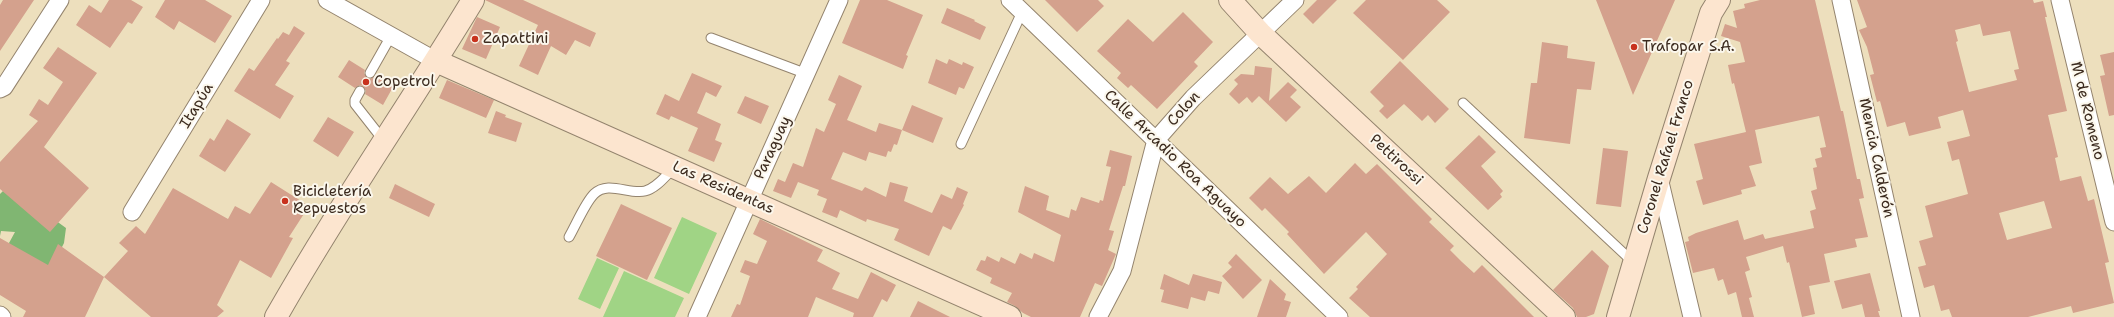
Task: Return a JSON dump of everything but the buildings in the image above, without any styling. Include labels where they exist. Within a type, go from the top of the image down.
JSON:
[{"type":"main road","points":[[276,317],[331,223],[436,61],[473,0]]},
{"type":"main road","name":"Pettirossi","points":[[1230,0],[1260,33],[1564,317]]},
{"type":"main road","name":"Coronel Rafael Franco","points":[[1618,317],[1659,178],[1711,13],[1719,0]]},
{"type":"main road","name":"Las Residentas","points":[[436,61],[1010,317]]},
{"type":"street","points":[[2,88],[60,0]]},
{"type":"street","name":"Itapúa","points":[[132,212],[261,0]]},
{"type":"street","points":[[327,0],[436,61]]},
{"type":"street","name":"Paraguay","points":[[697,317],[749,200],[808,74],[839,0]]},
{"type":"street","name":"Colon","points":[[1098,317],[1122,271],[1156,140],[1192,98],[1295,0]]},
{"type":"street","name":"Mencia Calderón","points":[[1841,0],[1911,317]]},
{"type":"street","name":"M de Romeno","points":[[2060,0],[2114,222]]},
{"type":"street","name":"Calle Arcadio Roa Aguayo","points":[[1016,6],[1339,317]]},
{"type":"street","points":[[1659,178],[1692,317]]},
{"type":"lane","points":[[961,144],[1016,6]]},
{"type":"lane","points":[[370,73],[391,36]]},
{"type":"lane","points":[[711,38],[808,74]]},
{"type":"lane","points":[[360,91],[355,100],[355,104],[384,141]]},
{"type":"lane","points":[[1463,103],[1634,263]]},
{"type":"lane","points":[[569,237],[594,194],[601,189],[611,188],[646,191],[657,184],[675,167]]},
{"type":"green space","points":[[8,186],[66,228],[64,243],[50,271],[12,253],[9,243],[15,232],[1,231],[0,236],[0,194]]},
{"type":"green space","points":[[682,217],[717,233],[689,294],[654,278]]},
{"type":"green space","points":[[597,258],[619,268],[600,309],[578,299]]},
{"type":"green space","points":[[624,271],[684,298],[675,317],[603,317]]},
{"type":"place","name":"Zapattini","points":[[475,39]]},
{"type":"place","name":"Trafopar S.A.","points":[[1634,47]]},
{"type":"place","name":"Copetrol","points":[[366,82]]},
{"type":"place","name":"Bicicletería Repuestos","points":[[285,201]]}]
